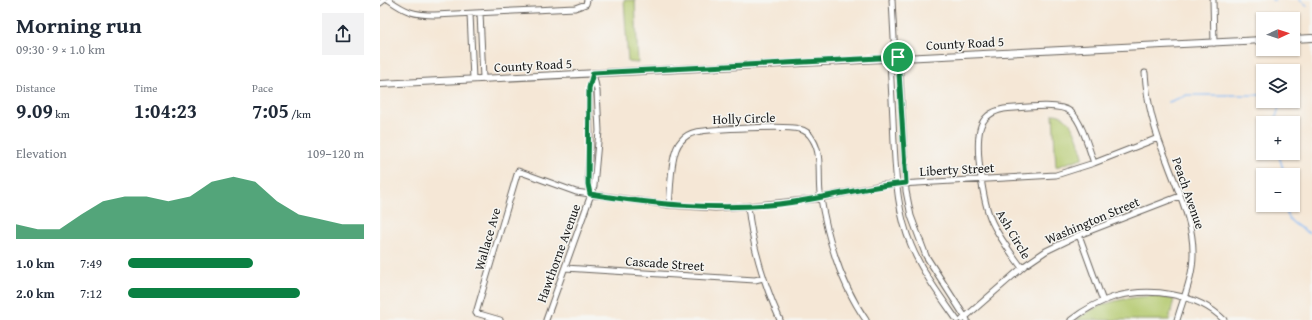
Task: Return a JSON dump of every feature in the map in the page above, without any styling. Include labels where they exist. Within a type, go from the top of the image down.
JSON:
[{"type":"street","points":[[380,3],[384,0]]},
{"type":"street","points":[[389,0],[404,11],[420,15],[470,14],[575,8],[586,2]]},
{"type":"street","points":[[892,0],[895,57],[906,183],[911,216],[919,241],[932,268],[965,319]]},
{"type":"street","points":[[1213,0],[1214,43]]},
{"type":"street","points":[[480,13],[483,78]]},
{"type":"street","points":[[470,14],[473,79]]},
{"type":"street","points":[[1300,39],[1312,38]]},
{"type":"street","name":"County Road 5","points":[[380,84],[895,57],[1256,40]]},
{"type":"street","points":[[895,57],[896,184],[901,213],[910,244],[928,278],[957,320]]},
{"type":"street","name":"Hawthorne Avenue","points":[[590,194],[588,184],[589,88],[593,73]]},
{"type":"street","name":"Hawthorne Avenue","points":[[546,320],[594,186],[598,150],[597,91],[593,73]]},
{"type":"street","name":"Peach Avenue","points":[[1145,73],[1146,96],[1158,138],[1180,196],[1193,238],[1192,269],[1177,320]]},
{"type":"street","name":"Ash Circle","points":[[1022,268],[992,223],[982,192],[979,139],[980,129],[990,114],[996,110],[1004,109],[1055,107],[1071,112],[1077,120],[1094,163]]},
{"type":"street","name":"Holly Circle","points":[[669,205],[675,151],[680,142],[695,132],[718,130],[797,128],[803,130],[814,140],[818,149],[821,198]]},
{"type":"street","name":"Liberty Street","points":[[518,171],[576,192],[669,205],[715,208],[780,204],[821,198],[876,186],[906,183],[1056,174],[1094,163],[1158,138]]},
{"type":"street","name":"Wallace Ave","points":[[500,320],[476,313],[518,171]]},
{"type":"street","name":"Washington Street","points":[[965,319],[1022,268],[1046,251],[1079,235],[1180,196]]},
{"type":"street","points":[[821,198],[835,257],[847,286],[866,320]]},
{"type":"street","points":[[748,206],[749,218],[764,278],[780,320]]},
{"type":"street","points":[[1079,235],[1104,301]]},
{"type":"street","name":"Cascade Street","points":[[565,268],[755,280],[764,278]]},
{"type":"street","points":[[1071,320],[1104,301],[1136,293],[1156,293],[1183,298],[1208,308],[1224,320]]},
{"type":"green space","points":[[624,0],[635,0],[638,63],[628,62]]},
{"type":"green space","points":[[1053,114],[1060,115],[1070,123],[1077,136],[1083,156],[1082,158],[1056,167]]},
{"type":"green space","points":[[1155,296],[1174,299],[1169,320],[1076,320],[1103,305],[1123,299]]},
{"type":"waterway","points":[[1300,0],[1307,6]]},
{"type":"waterway","points":[[1169,102],[1187,95],[1256,95]]},
{"type":"waterway","points":[[1276,116],[1279,108]]},
{"type":"waterway","points":[[1280,160],[1283,168]]},
{"type":"waterway","points":[[1286,212],[1292,222],[1309,233]]},
{"type":"route","points":[[898,57],[906,183],[882,185],[815,199],[780,204],[715,208],[669,205],[590,194],[588,184],[590,149],[589,88],[593,73],[898,57]]}]
